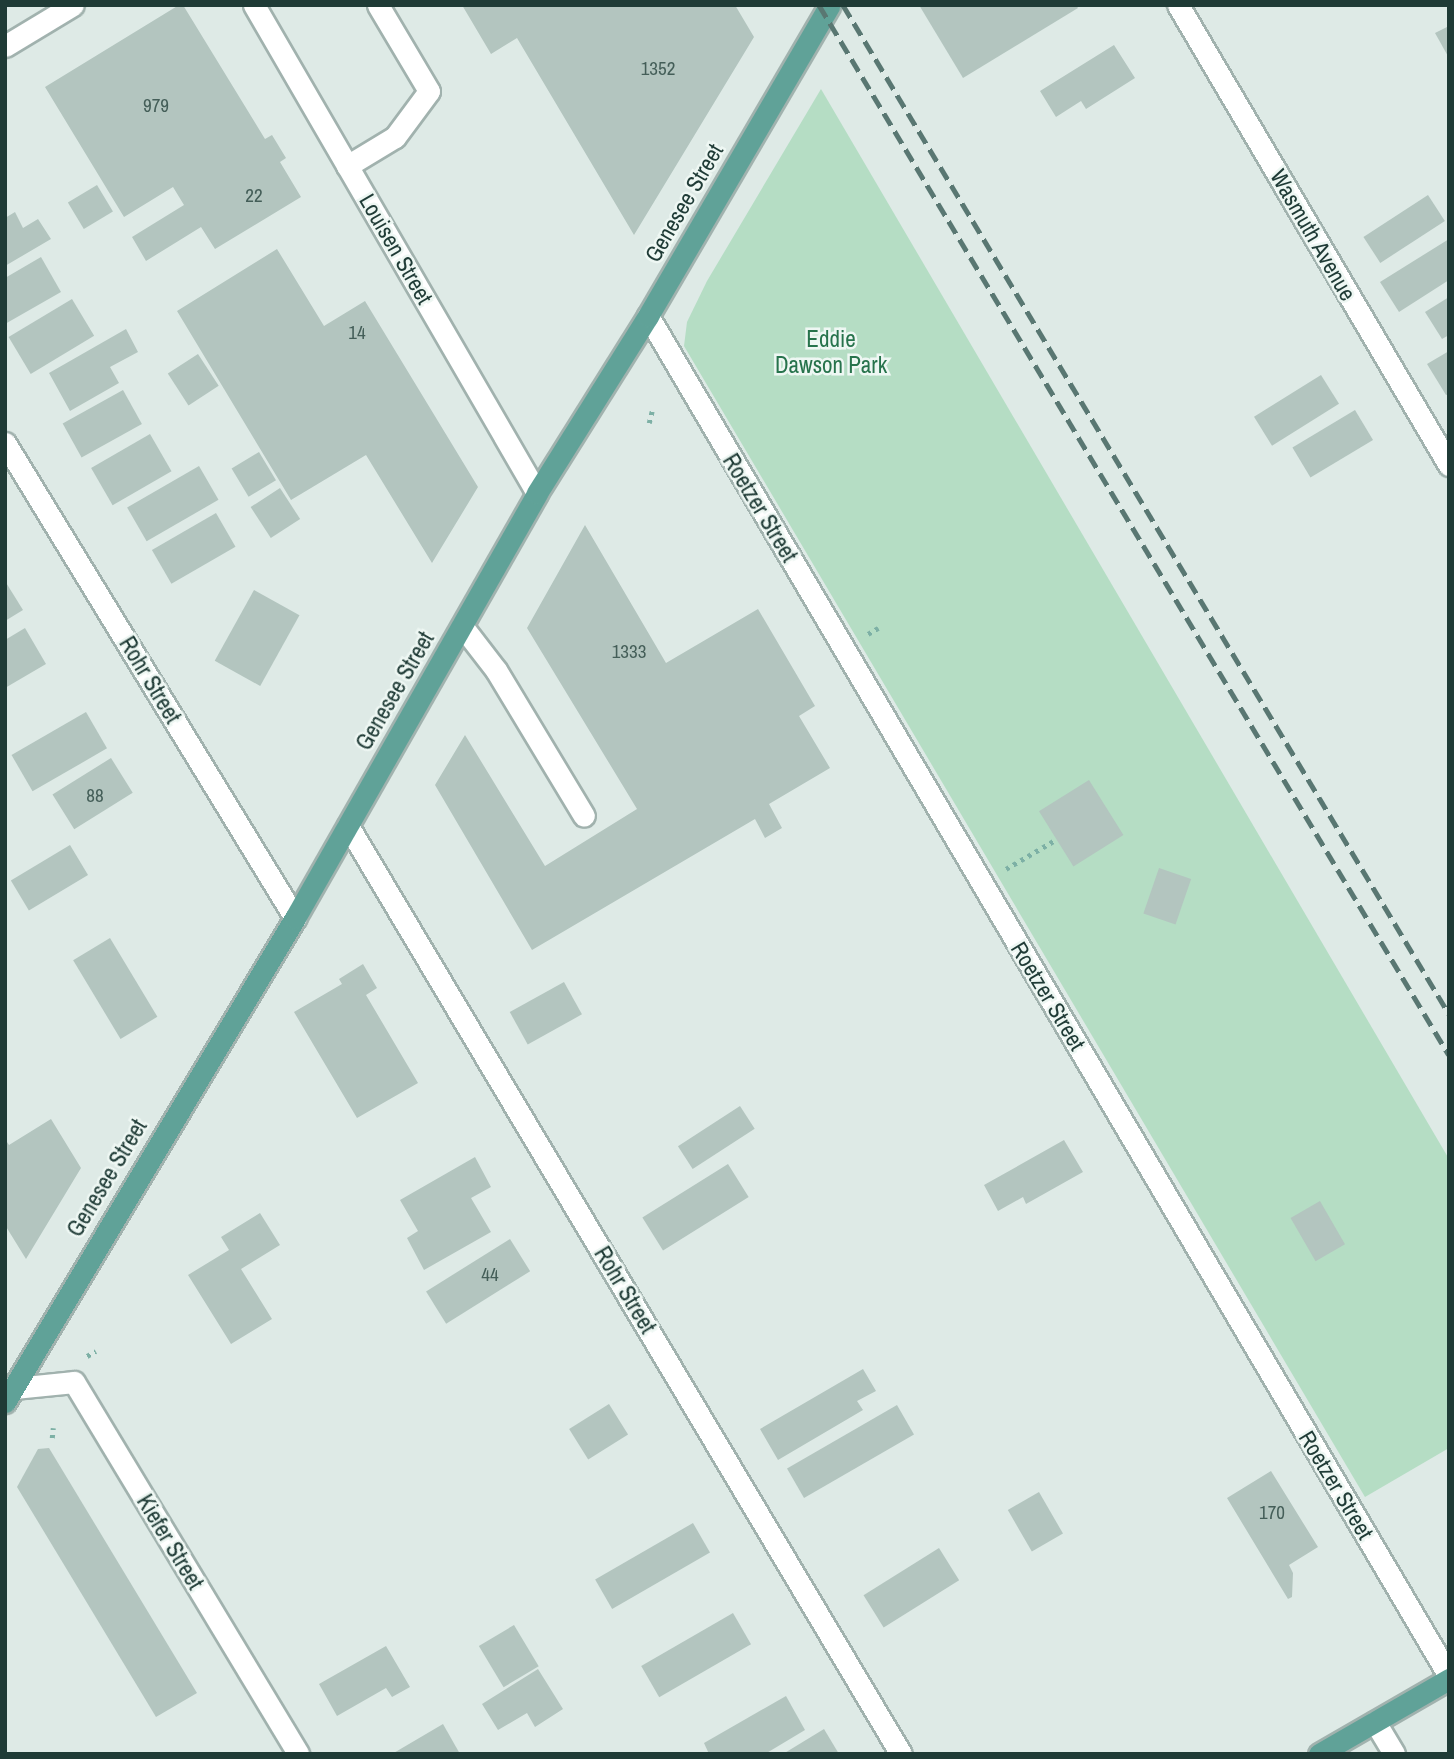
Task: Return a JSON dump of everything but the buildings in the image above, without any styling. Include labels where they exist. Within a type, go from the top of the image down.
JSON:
[{"type":"main road","name":"Genesee Street","points":[[8,1393],[295,918],[537,493],[648,316],[830,5]]},
{"type":"main road","points":[[1319,1754],[1449,1677]]},
{"type":"street","points":[[5,46],[73,5]]},
{"type":"street","name":"Louisen Street","points":[[254,5],[537,493]]},
{"type":"street","points":[[347,166],[395,137],[429,91],[378,5]]},
{"type":"street","name":"Wasmuth Avenue","points":[[1178,5],[1449,465]]},
{"type":"street","name":"Roetzer Street","points":[[648,316],[1449,1677]]},
{"type":"street","name":"Rohr Street","points":[[5,443],[295,918]]},
{"type":"street","points":[[462,626],[496,670],[584,816]]},
{"type":"street","name":"Rohr Street","points":[[348,826],[901,1754]]},
{"type":"street","name":"Kiefer Street","points":[[8,1393],[74,1382],[298,1754]]},
{"type":"street","points":[[1375,1722],[1394,1754]]},
{"type":"path","points":[[649,423],[652,411]]},
{"type":"path","points":[[981,883],[1057,839]]},
{"type":"path","points":[[87,1356],[96,1351]]},
{"type":"path","points":[[52,1428],[52,1438]]},
{"type":"green space","name":"Eddie Dawson Park","points":[[821,89],[1449,1159],[1449,1448],[1365,1497],[684,346],[687,322],[707,281]]},
{"type":"railway","points":[[819,5],[1449,1055]]},
{"type":"railway","points":[[843,5],[1449,1014]]}]
